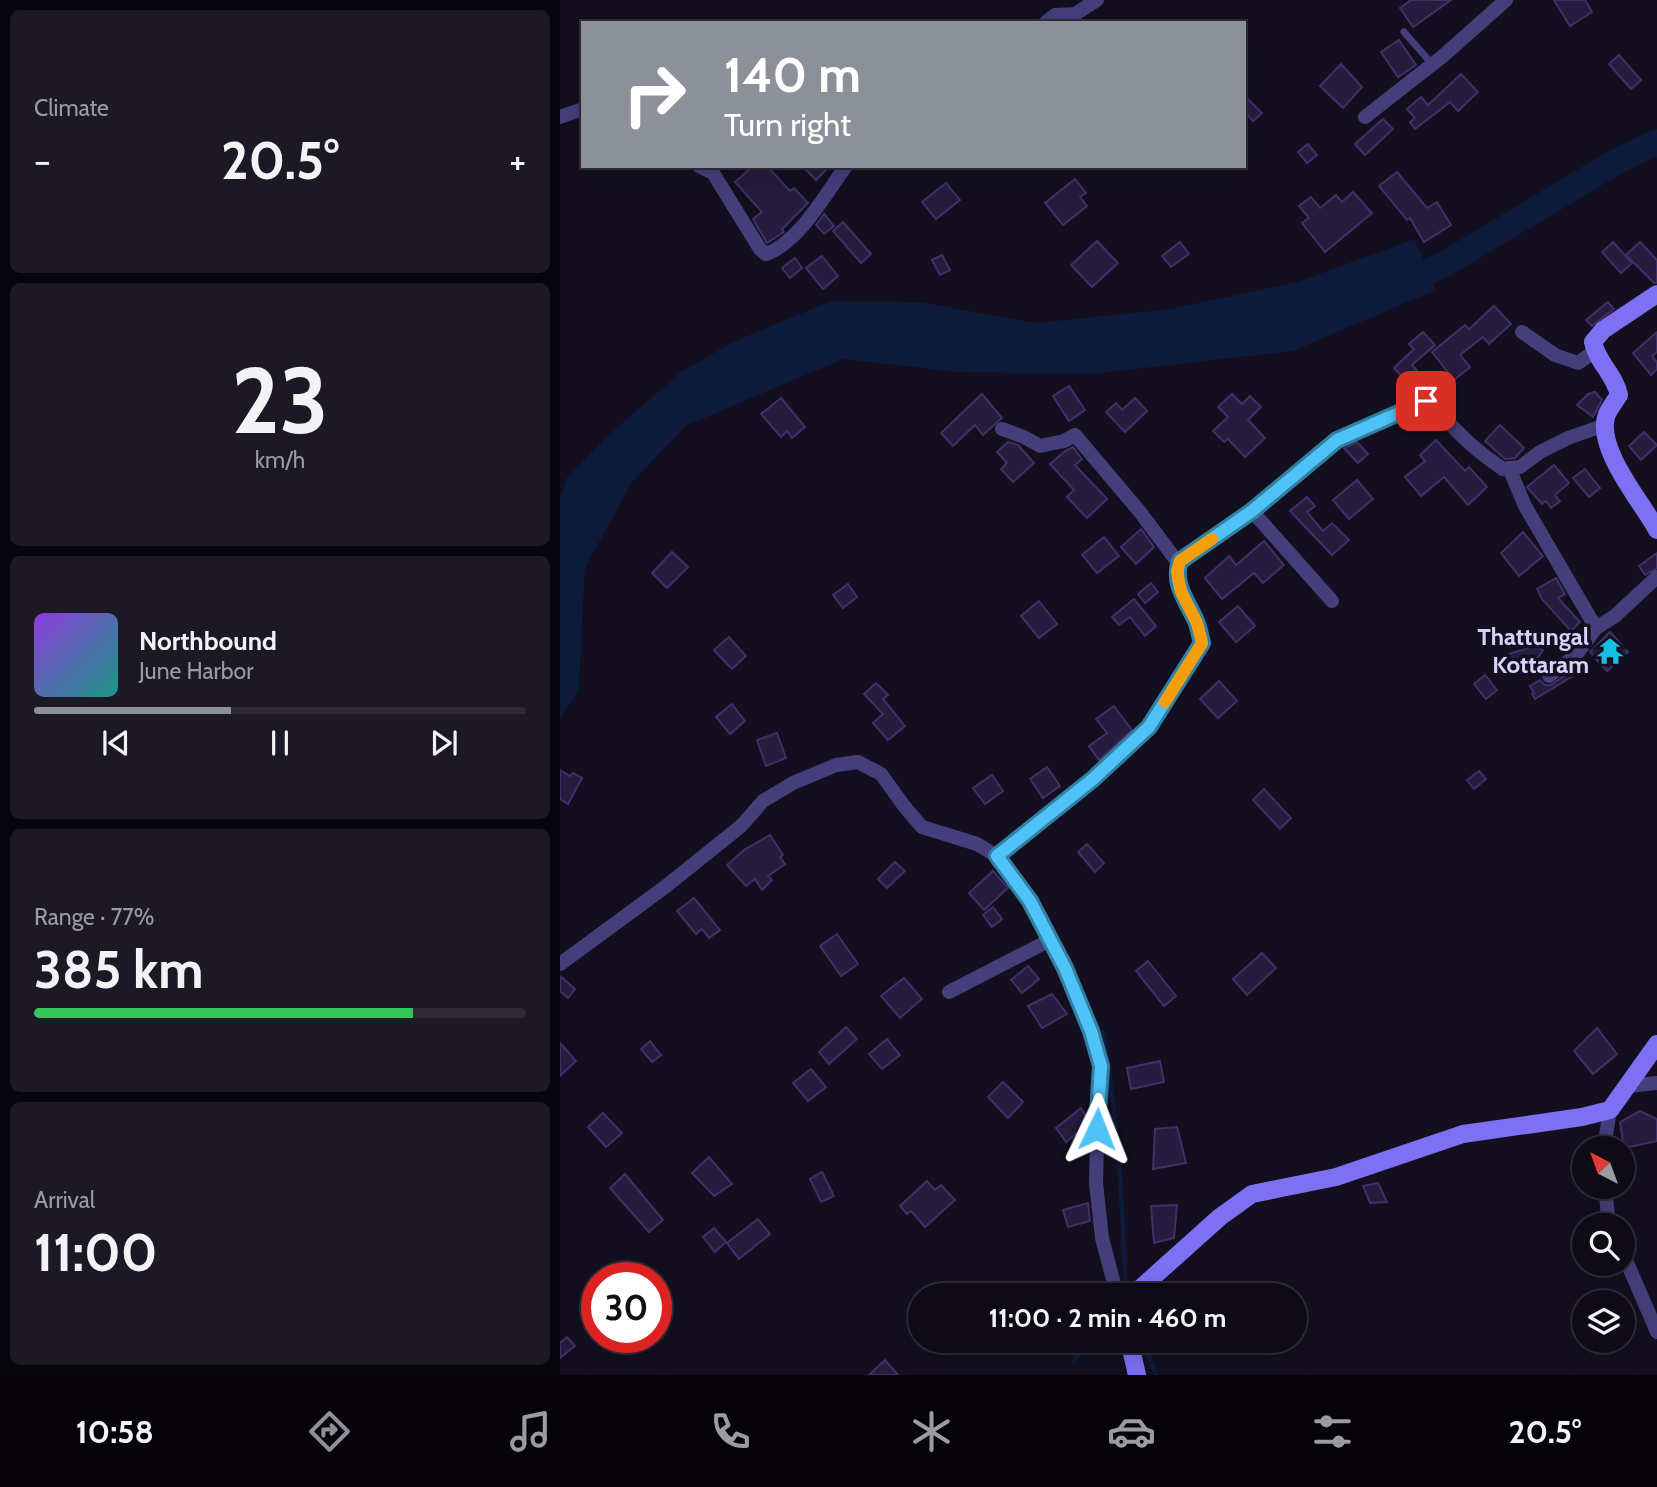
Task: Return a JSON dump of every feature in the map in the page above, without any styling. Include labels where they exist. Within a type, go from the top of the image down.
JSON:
[{"type":"main road","points":[[1657,295],[1603,330],[1593,342],[1596,356],[1615,380],[1619,395],[1607,414],[1605,425],[1612,457],[1657,530]]},
{"type":"main road","points":[[1136,1283],[1252,1194],[1336,1177],[1463,1134],[1583,1117],[1610,1110],[1657,1044]]},
{"type":"main road","points":[[1132,1353],[1138,1375]]},
{"type":"street","points":[[1048,21],[1055,15],[1075,14],[1097,0]]},
{"type":"street","points":[[1365,117],[1506,0]]},
{"type":"street","points":[[560,117],[581,110]]},
{"type":"street","points":[[703,168],[713,173],[766,254],[774,252],[793,237],[845,168]]},
{"type":"street","points":[[1522,332],[1555,355],[1578,363],[1595,351]]},
{"type":"street","points":[[997,856],[1093,779],[1149,727],[1188,666],[1202,643],[1197,623],[1181,592],[1177,571],[1180,561],[1252,511],[1337,440],[1426,401],[1436,407],[1485,457],[1503,469],[1520,467],[1569,438],[1605,425]]},
{"type":"street","points":[[1002,429],[1040,446],[1064,441],[1075,435],[1140,512],[1179,564]]},
{"type":"street","points":[[1509,468],[1525,506],[1596,628]]},
{"type":"street","points":[[1252,511],[1332,601]]},
{"type":"street","points":[[1549,676],[1576,656],[1596,628],[1615,617],[1657,577]]},
{"type":"street","points":[[560,964],[665,887],[730,835],[763,801],[793,783],[835,765],[858,762],[881,774],[922,827],[977,844],[997,856],[1030,901],[1065,968],[1091,1031],[1101,1066],[1097,1183],[1102,1238],[1118,1283]]},
{"type":"street","points":[[949,992],[1050,940]]},
{"type":"street","points":[[1628,1086],[1657,1083]]},
{"type":"street","points":[[1606,1136],[1610,1110]]},
{"type":"street","points":[[1633,1276],[1657,1332]]},
{"type":"lane","points":[[1404,32],[1432,64]]},
{"type":"water","points":[[1415,239],[1436,290],[1293,351],[1091,374],[956,372],[843,359],[686,426],[632,482],[585,568],[579,690],[560,719],[560,498],[566,479],[606,437],[682,371],[733,342],[831,301],[920,302],[1035,323],[1171,309],[1297,282]]},
{"type":"building","points":[[1411,0],[1451,0],[1413,27],[1400,8]]},
{"type":"building","points":[[1554,0],[1585,0],[1592,12],[1570,26]]},
{"type":"building","points":[[1399,40],[1416,65],[1398,77],[1381,52]]},
{"type":"building","points":[[1619,55],[1641,80],[1631,89],[1609,64]]},
{"type":"building","points":[[1341,64],[1362,87],[1343,108],[1320,86]]},
{"type":"building","points":[[1461,74],[1478,92],[1458,111],[1450,102],[1415,129],[1410,122],[1415,118],[1407,109],[1421,97],[1428,105]]},
{"type":"building","points":[[1246,97],[1262,113],[1253,121],[1246,113]]},
{"type":"building","points":[[1383,119],[1393,129],[1365,155],[1355,144]]},
{"type":"building","points":[[1308,144],[1317,155],[1307,163],[1298,152]]},
{"type":"building","points":[[751,168],[769,168],[790,191],[794,188],[808,203],[782,229],[784,232],[767,243],[753,219],[762,212],[735,182]]},
{"type":"building","points":[[804,168],[828,168],[816,180]]},
{"type":"building","points":[[1397,172],[1427,208],[1437,202],[1451,225],[1424,242],[1410,218],[1407,220],[1379,186]]},
{"type":"building","points":[[1075,179],[1086,193],[1080,197],[1087,206],[1063,225],[1045,203]]},
{"type":"building","points":[[946,183],[960,200],[936,219],[922,202]]},
{"type":"building","points":[[1353,192],[1372,213],[1325,252],[1302,223],[1309,218],[1299,206],[1311,197],[1320,208],[1336,195],[1342,202]]},
{"type":"building","points":[[824,214],[834,226],[824,234],[816,225]]},
{"type":"building","points":[[843,222],[871,254],[861,263],[833,231]]},
{"type":"building","points":[[1097,241],[1118,263],[1092,287],[1071,265]]},
{"type":"building","points":[[1180,242],[1189,254],[1171,267],[1162,256]]},
{"type":"building","points":[[1613,242],[1632,263],[1621,273],[1602,252]]},
{"type":"building","points":[[1640,242],[1657,260],[1657,283],[1626,255]]},
{"type":"building","points":[[942,255],[950,270],[940,275],[932,260]]},
{"type":"building","points":[[822,256],[838,276],[823,289],[806,268]]},
{"type":"building","points":[[795,258],[802,268],[790,278],[782,268]]},
{"type":"building","points":[[1608,302],[1614,309],[1592,326],[1586,320]]},
{"type":"building","points":[[1494,306],[1511,324],[1489,344],[1483,337],[1460,355],[1470,367],[1454,380],[1432,352],[1465,325],[1469,329]]},
{"type":"building","points":[[1423,332],[1435,345],[1412,365],[1420,374],[1409,384],[1394,368],[1414,349],[1409,344]]},
{"type":"building","points":[[1657,332],[1657,352],[1652,356],[1657,362],[1657,369],[1651,375],[1633,353]]},
{"type":"building","points":[[1069,386],[1085,410],[1069,421],[1053,396]]},
{"type":"building","points":[[1595,392],[1602,400],[1593,417],[1577,405],[1588,394]]},
{"type":"building","points":[[982,394],[1002,418],[983,435],[975,425],[953,446],[941,433]]},
{"type":"building","points":[[1232,394],[1242,404],[1250,396],[1261,407],[1248,420],[1265,438],[1245,457],[1228,439],[1224,442],[1213,431],[1228,417],[1218,407]]},
{"type":"building","points":[[781,398],[805,427],[792,438],[787,431],[781,437],[761,414]]},
{"type":"building","points":[[1135,398],[1147,411],[1125,432],[1106,412],[1116,403],[1122,410]]},
{"type":"building","points":[[1500,425],[1524,448],[1515,458],[1505,459],[1485,441]]},
{"type":"building","points":[[1644,432],[1657,445],[1641,460],[1629,446]]},
{"type":"building","points":[[1436,440],[1465,471],[1469,467],[1487,487],[1468,505],[1444,477],[1421,496],[1405,477],[1425,461],[1420,455]]},
{"type":"building","points":[[1008,442],[1018,445],[1034,463],[1013,482],[1001,469],[1007,463],[997,452]]},
{"type":"building","points":[[1357,442],[1368,454],[1358,463],[1344,448]]},
{"type":"building","points":[[1073,447],[1082,459],[1075,465],[1107,499],[1087,518],[1067,497],[1074,490],[1050,464]]},
{"type":"building","points":[[1554,465],[1569,483],[1555,495],[1560,501],[1551,508],[1546,501],[1542,504],[1527,487]]},
{"type":"building","points":[[1585,469],[1600,488],[1589,497],[1573,478]]},
{"type":"building","points":[[1357,480],[1373,499],[1349,519],[1333,500]]},
{"type":"building","points":[[1307,497],[1315,506],[1307,512],[1323,531],[1332,523],[1349,540],[1332,555],[1290,511]]},
{"type":"building","points":[[1141,529],[1154,547],[1136,564],[1121,547]]},
{"type":"building","points":[[1523,532],[1543,556],[1519,576],[1501,553]]},
{"type":"building","points":[[1104,537],[1119,556],[1097,573],[1082,555]]},
{"type":"building","points":[[1264,541],[1284,565],[1263,583],[1254,573],[1222,599],[1205,578],[1229,556],[1236,565]]},
{"type":"building","points":[[672,552],[688,567],[667,588],[652,573]]},
{"type":"building","points":[[1657,553],[1657,568],[1645,575],[1639,566]]},
{"type":"building","points":[[1556,578],[1565,594],[1558,598],[1580,622],[1571,631],[1542,599],[1537,589]]},
{"type":"building","points":[[1151,583],[1158,592],[1145,603],[1138,594]]},
{"type":"building","points":[[848,584],[857,597],[843,608],[833,595]]},
{"type":"building","points":[[1134,599],[1156,626],[1145,636],[1130,617],[1119,625],[1112,617]]},
{"type":"building","points":[[1039,601],[1057,624],[1039,638],[1021,616]]},
{"type":"building","points":[[1238,606],[1255,626],[1236,642],[1219,622]]},
{"type":"building","points":[[1610,632],[1628,652],[1607,671],[1590,652]]},
{"type":"building","points":[[729,637],[746,656],[732,669],[714,650]]},
{"type":"building","points":[[1533,644],[1543,650],[1537,659],[1505,670],[1500,657]]},
{"type":"building","points":[[1575,668],[1578,673],[1535,699],[1530,686],[1540,680],[1545,685],[1551,685]]},
{"type":"building","points":[[1485,675],[1497,690],[1486,699],[1474,684]]},
{"type":"building","points":[[1219,681],[1237,701],[1218,718],[1200,699]]},
{"type":"building","points":[[876,683],[888,695],[883,699],[905,726],[888,740],[873,723],[883,714],[864,694]]},
{"type":"building","points":[[732,704],[745,721],[730,734],[716,717]]},
{"type":"building","points":[[1114,706],[1132,730],[1099,760],[1089,746],[1107,733],[1096,719]]},
{"type":"building","points":[[777,733],[786,758],[766,766],[757,740]]},
{"type":"building","points":[[1047,767],[1060,786],[1043,798],[1030,779]]},
{"type":"building","points":[[560,770],[570,776],[573,773],[582,778],[568,804],[560,799]]},
{"type":"building","points":[[1479,771],[1486,779],[1474,789],[1467,780]]},
{"type":"building","points":[[992,775],[1003,791],[985,804],[973,788]]},
{"type":"building","points":[[1264,789],[1291,818],[1280,829],[1253,800]]},
{"type":"building","points":[[770,835],[783,855],[780,857],[785,864],[768,876],[772,880],[762,890],[755,879],[746,886],[727,865],[744,850]]},
{"type":"building","points":[[1087,844],[1104,863],[1095,872],[1078,852]]},
{"type":"building","points":[[895,862],[905,871],[887,888],[878,879]]},
{"type":"building","points":[[993,871],[1008,888],[984,910],[969,893]]},
{"type":"building","points":[[694,898],[720,930],[709,938],[702,929],[696,934],[677,911]]},
{"type":"building","points":[[993,907],[1002,919],[992,927],[983,915]]},
{"type":"building","points":[[837,934],[858,964],[841,976],[820,946]]},
{"type":"building","points":[[1262,953],[1276,968],[1247,995],[1233,979]]},
{"type":"building","points":[[1148,961],[1176,996],[1164,1006],[1136,971]]},
{"type":"building","points":[[1028,966],[1039,979],[1022,993],[1011,980]]},
{"type":"building","points":[[560,976],[575,989],[568,998],[560,991]]},
{"type":"building","points":[[904,978],[922,999],[900,1018],[881,996]]},
{"type":"building","points":[[1052,994],[1067,1014],[1042,1028],[1028,1006]]},
{"type":"building","points":[[846,1027],[857,1039],[829,1064],[819,1052]]},
{"type":"building","points":[[1597,1028],[1617,1054],[1593,1074],[1574,1051]]},
{"type":"building","points":[[887,1039],[900,1055],[882,1069],[869,1054]]},
{"type":"building","points":[[650,1041],[661,1055],[652,1062],[641,1049]]},
{"type":"building","points":[[560,1043],[576,1061],[560,1076]]},
{"type":"building","points":[[1160,1061],[1164,1082],[1131,1089],[1127,1068]]},
{"type":"building","points":[[811,1069],[826,1087],[808,1101],[793,1083]]},
{"type":"building","points":[[1003,1082],[1023,1102],[1008,1118],[988,1097]]},
{"type":"building","points":[[1081,1108],[1088,1124],[1066,1142],[1056,1128]]},
{"type":"building","points":[[1640,1111],[1657,1119],[1657,1141],[1635,1146],[1635,1136],[1622,1136],[1620,1122]]},
{"type":"building","points":[[603,1113],[622,1133],[606,1147],[588,1127]]},
{"type":"building","points":[[1177,1127],[1186,1163],[1153,1169],[1155,1129]]},
{"type":"building","points":[[709,1157],[732,1184],[714,1196],[692,1173]]},
{"type":"building","points":[[822,1172],[834,1196],[821,1202],[810,1179]]},
{"type":"building","points":[[625,1174],[663,1220],[649,1232],[610,1188]]},
{"type":"building","points":[[927,1181],[935,1190],[941,1185],[955,1200],[925,1227],[911,1211],[907,1214],[900,1206]]},
{"type":"building","points":[[1378,1183],[1387,1202],[1370,1203],[1363,1186]]},
{"type":"building","points":[[1088,1203],[1090,1221],[1068,1227],[1063,1210]]},
{"type":"building","points":[[1177,1205],[1174,1238],[1154,1243],[1151,1206]]},
{"type":"building","points":[[758,1219],[770,1234],[739,1259],[727,1243]]},
{"type":"building","points":[[714,1228],[726,1242],[715,1252],[703,1237]]},
{"type":"building","points":[[567,1337],[575,1346],[560,1358],[560,1343]]},
{"type":"building","points":[[885,1360],[898,1375],[869,1375]]},
{"type":"waterway","points":[[1395,286],[1443,265],[1612,164],[1657,142]]},
{"type":"waterway","points":[[1103,1032],[1115,1123],[1124,1283]]},
{"type":"waterway","points":[[1073,1363],[1079,1353]]},
{"type":"waterway","points":[[1147,1353],[1156,1375]]},
{"type":"slow traffic","points":[[1165,702],[1202,643],[1197,623],[1181,592],[1177,571],[1180,561],[1212,539]]},
{"type":"place","name":"Thattungal Kottaram","points":[[1610,651]]},
{"type":"route","points":[[1097,1129],[1101,1066],[1091,1031],[1065,968],[1030,901],[997,856],[1093,779],[1149,727],[1188,666],[1202,643],[1197,623],[1181,592],[1177,571],[1180,561],[1252,511],[1337,440],[1426,401]]}]
